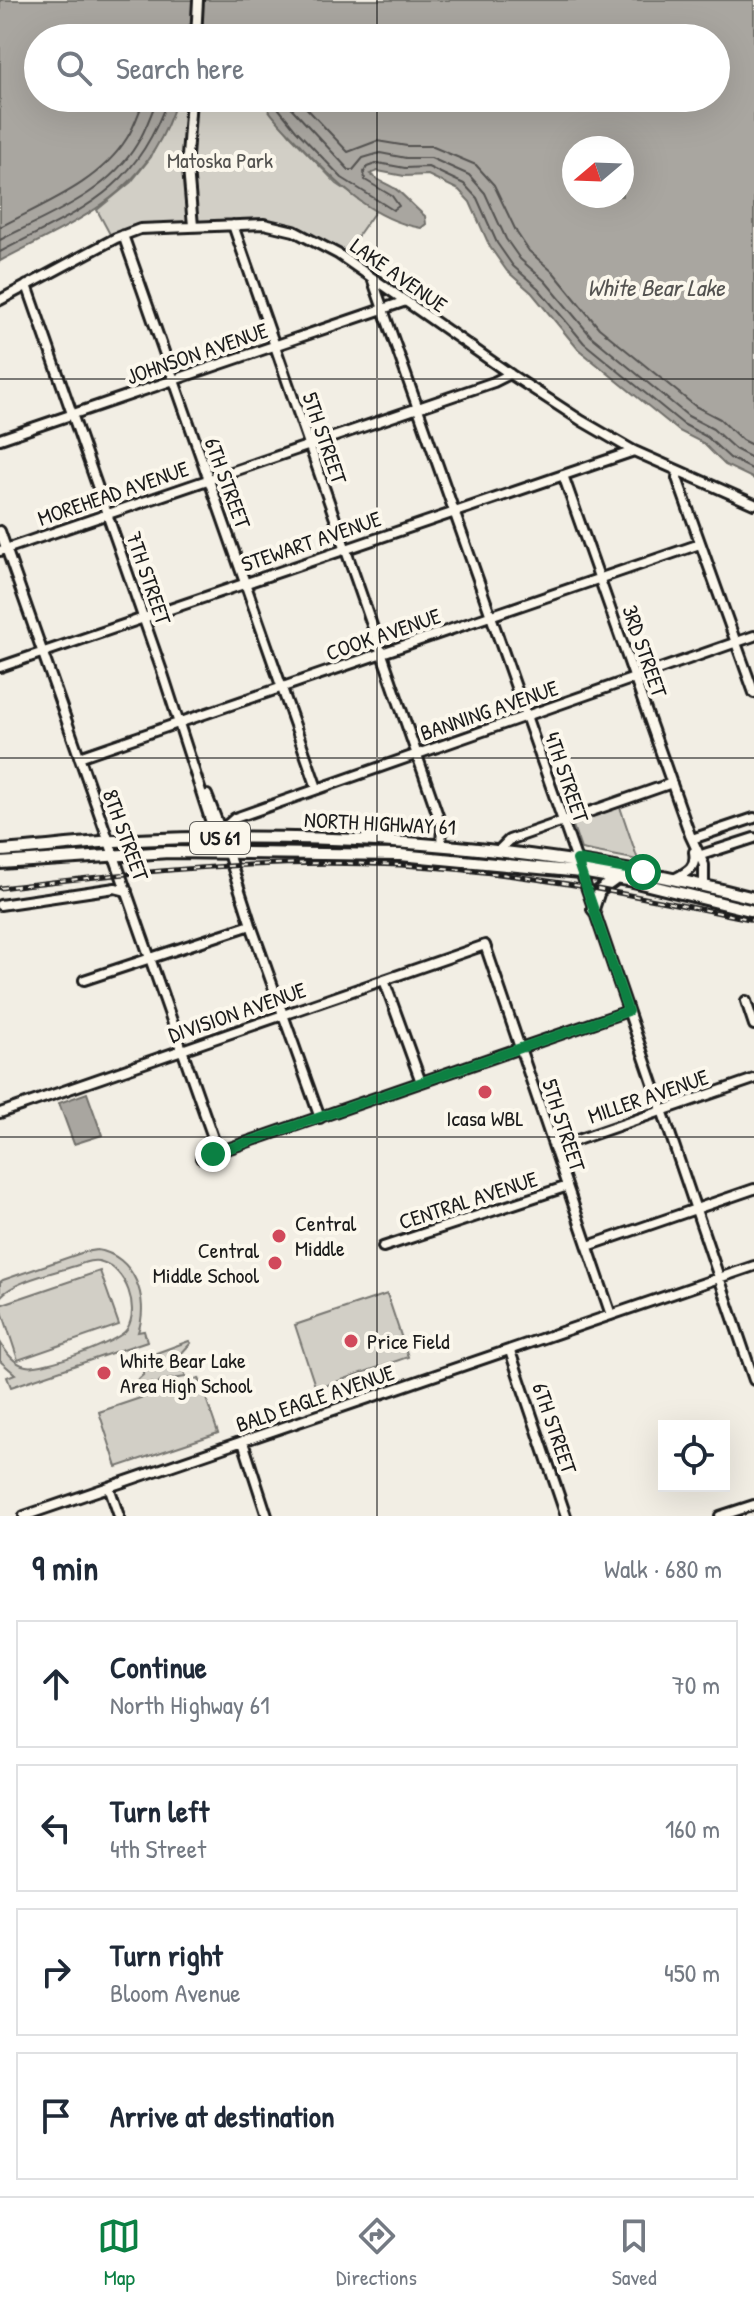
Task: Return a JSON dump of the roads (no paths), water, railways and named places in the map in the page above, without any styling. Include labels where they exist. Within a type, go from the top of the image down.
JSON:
[{"type":"main road","name":"NORTH HIGHWAY 61","points":[[0,851],[109,841],[221,837],[364,840],[499,850],[577,860],[754,898]]},
{"type":"main road","points":[[426,856],[435,853],[441,845]]},
{"type":"main road","name":"NORTH HIGHWAY 61","points":[[0,863],[115,855],[227,852],[426,856],[617,878],[754,911]]},
{"type":"main road","points":[[593,909],[599,891],[617,878]]},
{"type":"main road","points":[[687,894],[704,885]]},
{"type":"street","points":[[197,24],[198,0]]},
{"type":"street","points":[[190,112],[187,157],[193,226]]},
{"type":"street","name":"LAKE AVENUE","points":[[0,300],[140,229],[264,224],[304,234],[510,374],[634,451],[754,504]]},
{"type":"street","name":"5TH STREET","points":[[233,225],[442,827],[441,845]]},
{"type":"street","name":"6TH STREET","points":[[123,235],[317,788]]},
{"type":"street","name":"4TH STREET","points":[[372,278],[577,860],[754,1380]]},
{"type":"street","name":"7TH STREET","points":[[27,285],[320,1118]]},
{"type":"street","name":"JOHNSON AVENUE","points":[[0,439],[406,301]]},
{"type":"street","name":"MOREHEAD AVENUE","points":[[3,550],[510,374]]},
{"type":"street","name":"STEWART AVENUE","points":[[0,667],[634,451]]},
{"type":"street","points":[[678,471],[677,478],[754,693]]},
{"type":"street","name":"3RD STREET","points":[[563,475],[706,876],[704,885]]},
{"type":"street","name":"8TH STREET","points":[[0,531],[3,550],[115,855],[218,1152]]},
{"type":"street","name":"COOK AVENUE","points":[[79,757],[700,544]]},
{"type":"street","name":"BANNING AVENUE","points":[[235,818],[754,636]]},
{"type":"street","points":[[499,850],[509,840],[672,783]]},
{"type":"street","name":"7TH STREET","points":[[203,792],[209,797],[221,837]]},
{"type":"street","points":[[215,813],[224,818],[235,818]]},
{"type":"street","points":[[221,837],[226,826],[235,818]]},
{"type":"street","points":[[692,839],[754,818]]},
{"type":"street","points":[[674,879],[691,870],[698,857],[754,838]]},
{"type":"street","points":[[0,905],[115,888],[127,891]]},
{"type":"street","points":[[84,980],[251,925]]},
{"type":"street","name":"5TH STREET","points":[[485,945],[611,1315]]},
{"type":"street","name":"DIVISION AVENUE","points":[[0,1113],[485,945]]},
{"type":"street","points":[[384,980],[421,1082]]},
{"type":"street","points":[[746,1001],[754,1025]]},
{"type":"street","points":[[201,1158],[628,1011]]},
{"type":"street","name":"MILLER AVENUE","points":[[554,1148],[754,1079]]},
{"type":"street","name":"CENTRAL AVENUE","points":[[383,1247],[565,1187]]},
{"type":"street","points":[[588,1246],[754,1189]]},
{"type":"street","name":"BALD EAGLE AVENUE","points":[[24,1516],[754,1266]]},
{"type":"street","name":"6TH STREET","points":[[510,1351],[566,1516]]},
{"type":"street","points":[[243,1442],[267,1516]]},
{"type":"street","points":[[109,1487],[119,1516]]},
{"type":"street","points":[[720,1516],[754,1505]]},
{"type":"water","name":"White Bear Lake","points":[[0,0],[754,0],[754,479],[725,465],[703,443],[679,431],[578,349],[532,293],[507,271],[490,247],[470,202],[459,190],[428,175],[404,176],[378,171],[370,174],[394,188],[425,216],[426,224],[421,228],[403,224],[371,209],[357,198],[330,175],[270,112],[730,112],[730,24],[24,24],[24,112],[172,112],[149,158],[130,181],[84,216],[0,261]]},
{"type":"water","points":[[87,1093],[102,1135],[74,1144],[59,1103]]},
{"type":"railway","points":[[0,888],[249,865],[400,865],[534,879],[754,920]]},
{"type":"place","name":"Icasa WBL","points":[[485,1092]]},
{"type":"place","name":"Central Middle","points":[[279,1236]]},
{"type":"place","name":"Central Middle School","points":[[275,1263]]},
{"type":"place","name":"Price Field","points":[[351,1341]]},
{"type":"place","name":"White Bear Lake Area High School","points":[[104,1373]]},
{"type":"park label","name":"Matoska Park","points":[[220,160]]}]
